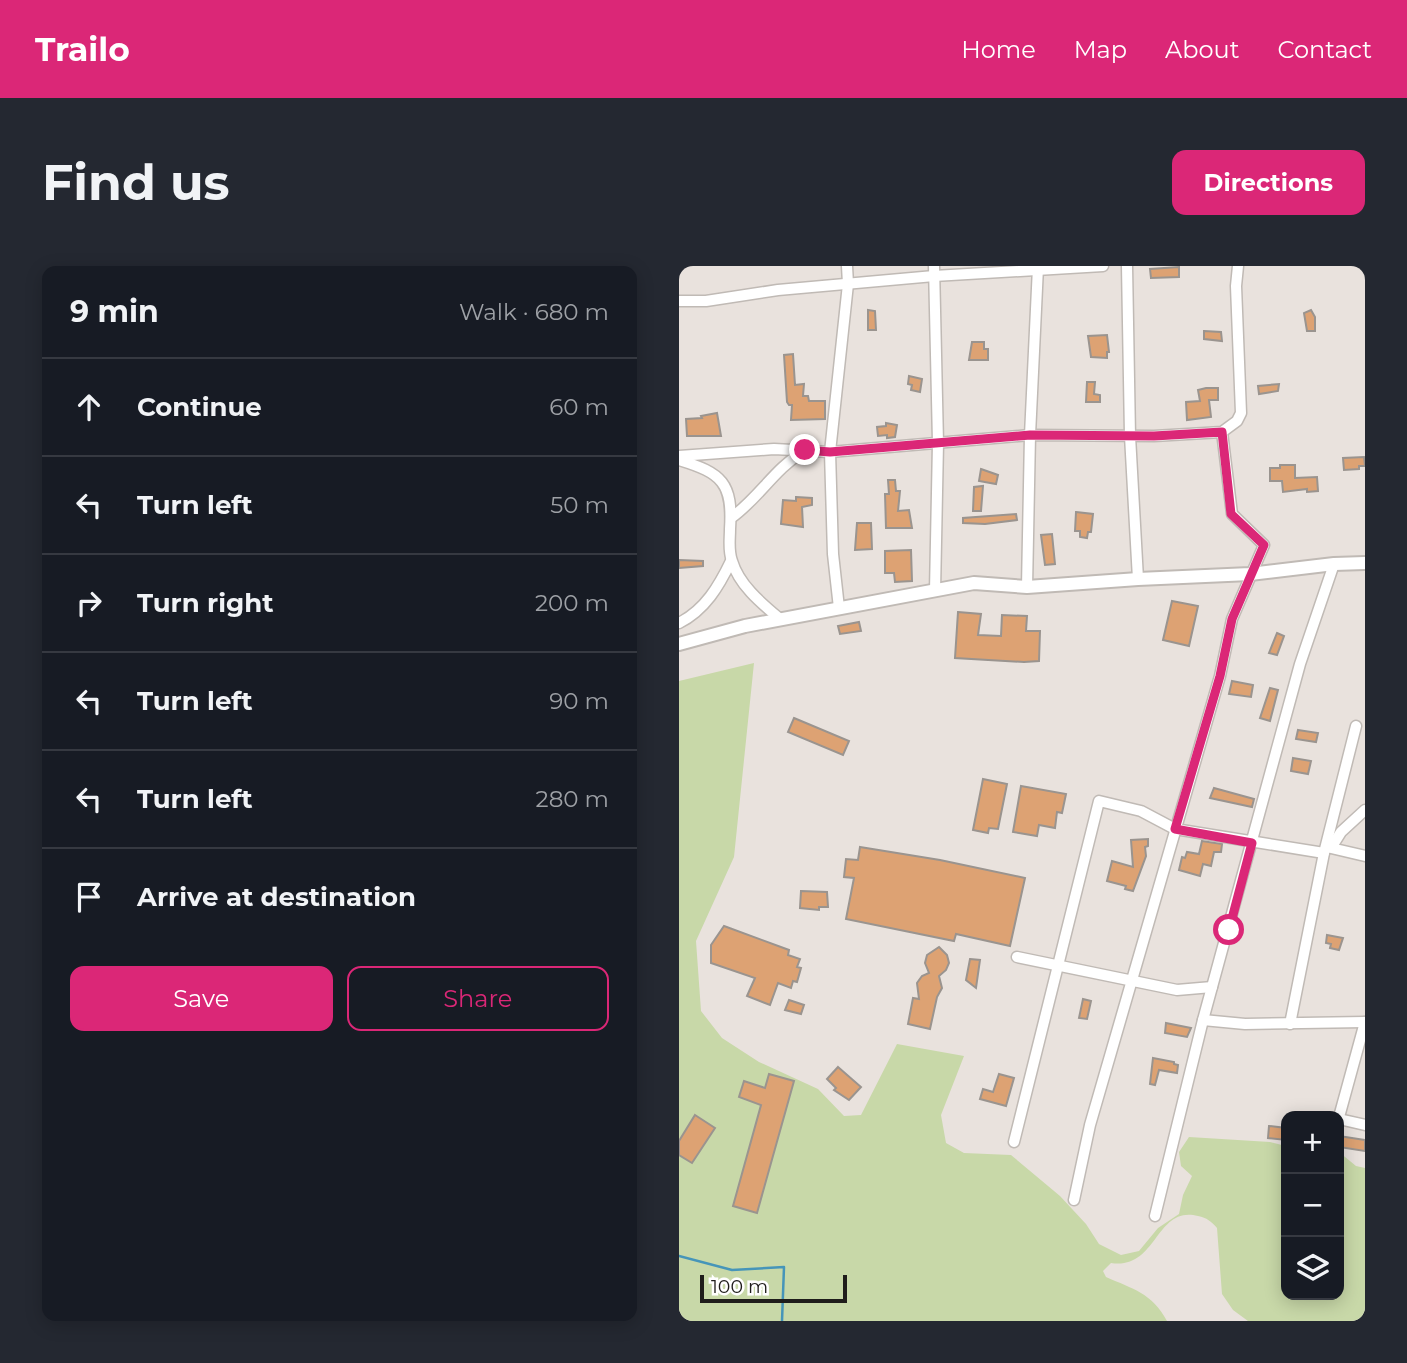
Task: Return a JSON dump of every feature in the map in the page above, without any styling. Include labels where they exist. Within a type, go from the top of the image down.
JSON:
[{"type":"street","points":[[839,608],[833,554],[830,452],[848,284],[847,266]]},
{"type":"street","points":[[679,302],[848,284],[934,271],[1103,266]]},
{"type":"street","points":[[1127,266],[1130,436],[1138,579]]},
{"type":"street","points":[[679,458],[774,449],[830,452],[1030,435],[1130,436],[1222,432],[1237,421],[1241,412],[1236,286],[1238,266]]},
{"type":"street","points":[[1027,587],[1030,435],[1038,269]]},
{"type":"street","points":[[934,271],[938,443],[935,591]]},
{"type":"street","points":[[1074,1200],[1090,1125],[1220,676],[1232,619],[1264,545],[1231,514],[1222,432]]},
{"type":"street","points":[[731,518],[743,509],[785,463],[805,450]]},
{"type":"street","points":[[679,458],[721,479],[730,495],[729,550],[735,571],[758,601],[780,619]]},
{"type":"street","points":[[679,623],[694,615],[713,594],[731,561]]},
{"type":"street","points":[[679,644],[738,627],[974,583],[1027,587],[1250,574],[1365,563]]},
{"type":"street","points":[[1155,1216],[1203,1020],[1300,664],[1334,564]]},
{"type":"street","points":[[1290,1024],[1324,853],[1356,726]]},
{"type":"street","points":[[1014,1142],[1099,801],[1141,811],[1175,829],[1324,853]]},
{"type":"street","points":[[1365,810],[1341,832],[1331,848],[1365,856]]},
{"type":"street","points":[[1017,957],[1177,990],[1212,987]]},
{"type":"street","points":[[1203,1020],[1245,1024],[1365,1022],[1341,1111]]},
{"type":"street","points":[[1344,1119],[1365,1125]]},
{"type":"green space","points":[[754,663],[734,857],[696,941],[701,1011],[722,1038],[759,1062],[818,1089],[844,1116],[861,1115],[897,1044],[964,1056],[941,1115],[946,1143],[964,1153],[1011,1155],[1060,1196],[1086,1224],[1099,1244],[1121,1255],[1139,1251],[1158,1228],[1179,1214],[1183,1195],[1192,1176],[1181,1166],[1179,1152],[1189,1137],[1281,1145],[1281,1300],[1344,1300],[1344,1156],[1356,1166],[1365,1168],[1365,1321],[1248,1321],[1233,1310],[1222,1294],[1217,1228],[1204,1218],[1184,1215],[1164,1228],[1138,1257],[1126,1263],[1111,1263],[1103,1271],[1106,1277],[1148,1298],[1167,1321],[679,1321],[679,681]]},
{"type":"building","points":[[1179,267],[1179,277],[1151,278],[1150,269]]},
{"type":"building","points":[[868,310],[875,311],[876,330],[868,330]]},
{"type":"building","points":[[1311,310],[1315,317],[1315,331],[1307,331],[1304,313]]},
{"type":"building","points":[[1204,331],[1221,332],[1222,341],[1204,339]]},
{"type":"building","points":[[1107,335],[1107,358],[1091,357],[1088,336]]},
{"type":"building","points":[[972,342],[984,342],[984,349],[988,349],[988,360],[969,360]]},
{"type":"building","points":[[793,354],[795,385],[804,384],[803,396],[808,396],[809,401],[825,401],[825,419],[791,420],[792,405],[787,402],[784,355]]},
{"type":"building","points":[[909,376],[922,379],[920,392],[911,390],[912,385],[908,384]]},
{"type":"building","points":[[1087,382],[1095,382],[1094,394],[1100,395],[1100,402],[1086,402]]},
{"type":"building","points":[[1279,384],[1278,391],[1259,394],[1258,386]]},
{"type":"building","points":[[1218,388],[1218,400],[1209,400],[1211,417],[1187,420],[1186,402],[1200,401],[1198,390]]},
{"type":"building","points":[[717,413],[721,436],[687,436],[686,419]]},
{"type":"building","points":[[886,423],[897,425],[895,437],[878,436],[877,427],[886,426]]},
{"type":"building","points":[[1364,457],[1365,466],[1344,470],[1343,458]]},
{"type":"building","points":[[1280,465],[1295,465],[1295,478],[1317,477],[1318,491],[1307,492],[1307,489],[1283,492],[1282,481],[1270,481],[1270,468],[1280,468]]},
{"type":"building","points":[[981,469],[998,475],[996,484],[979,481]]},
{"type":"building","points":[[888,480],[895,480],[896,491],[900,491],[898,511],[909,510],[912,528],[886,528],[885,494],[889,494]]},
{"type":"building","points":[[983,486],[981,511],[973,511],[974,487]]},
{"type":"building","points":[[796,497],[812,498],[812,505],[802,507],[803,527],[781,524],[783,500],[796,501]]},
{"type":"building","points":[[1076,512],[1093,514],[1091,532],[1088,532],[1087,538],[1080,537],[1080,531],[1075,531]]},
{"type":"building","points":[[1016,514],[1017,520],[985,524],[963,523],[963,518]]},
{"type":"building","points":[[857,523],[871,523],[872,549],[855,550]]},
{"type":"building","points":[[1052,534],[1055,564],[1045,565],[1041,535]]},
{"type":"building","points":[[911,550],[912,581],[895,582],[894,573],[885,573],[885,551]]},
{"type":"building","points":[[679,560],[703,561],[703,566],[679,568]]},
{"type":"building","points":[[1172,601],[1198,606],[1189,646],[1163,640]]},
{"type":"building","points":[[958,612],[981,614],[978,635],[1001,636],[1002,615],[1027,616],[1026,631],[1040,631],[1039,661],[955,658]]},
{"type":"building","points":[[859,622],[861,631],[840,634],[838,626]]},
{"type":"building","points":[[1277,633],[1284,636],[1277,655],[1269,653]]},
{"type":"building","points":[[1232,681],[1253,685],[1251,697],[1229,694]]},
{"type":"building","points":[[1270,688],[1278,690],[1270,721],[1260,718]]},
{"type":"building","points":[[794,718],[849,741],[843,755],[788,732]]},
{"type":"building","points":[[1298,730],[1318,733],[1316,742],[1296,739]]},
{"type":"building","points":[[1293,758],[1311,761],[1308,774],[1291,771]]},
{"type":"building","points":[[983,779],[1007,784],[998,829],[989,828],[988,833],[973,830]]},
{"type":"building","points":[[1021,786],[1066,794],[1062,813],[1057,812],[1055,828],[1039,825],[1037,836],[1013,832]]},
{"type":"building","points":[[1214,788],[1254,799],[1252,807],[1210,798]]},
{"type":"building","points":[[1148,839],[1146,856],[1133,891],[1125,889],[1126,886],[1107,881],[1112,861],[1133,867],[1131,840]]},
{"type":"building","points":[[1202,841],[1222,844],[1221,852],[1214,852],[1211,866],[1203,864],[1200,876],[1179,870],[1182,857],[1185,858],[1187,852],[1199,854]]},
{"type":"building","points":[[860,847],[1025,878],[1010,946],[956,934],[954,941],[846,919],[854,878],[844,877],[846,859],[858,860]]},
{"type":"building","points":[[801,891],[827,892],[828,907],[819,907],[819,910],[800,908]]},
{"type":"building","points":[[724,926],[789,950],[788,955],[800,959],[797,967],[801,968],[797,982],[793,981],[791,988],[778,983],[770,1005],[747,996],[755,978],[711,963],[711,945]]},
{"type":"building","points":[[1327,935],[1343,938],[1339,950],[1330,948],[1331,944],[1326,943]]},
{"type":"building","points":[[939,947],[947,955],[949,963],[939,976],[942,988],[937,997],[930,1029],[908,1024],[913,998],[919,999],[917,983],[922,976],[929,973],[925,963],[927,955]]},
{"type":"building","points":[[970,959],[980,960],[976,988],[966,980]]},
{"type":"building","points":[[1083,999],[1091,1001],[1087,1019],[1079,1018]]},
{"type":"building","points":[[789,1000],[804,1005],[801,1014],[785,1010]]},
{"type":"building","points":[[1166,1023],[1191,1028],[1187,1037],[1165,1033]]},
{"type":"building","points":[[1153,1058],[1174,1062],[1178,1065],[1177,1073],[1159,1070],[1155,1085],[1150,1084]]},
{"type":"building","points":[[838,1067],[861,1087],[849,1100],[834,1090],[836,1088],[827,1079]]},
{"type":"building","points":[[769,1074],[794,1081],[757,1213],[733,1206],[761,1105],[739,1097],[744,1081],[765,1088]]},
{"type":"building","points":[[999,1074],[1014,1078],[1006,1106],[980,1099],[983,1089],[993,1092]]},
{"type":"building","points":[[695,1115],[715,1128],[692,1163],[679,1155],[679,1141]]},
{"type":"building","points":[[1269,1126],[1281,1127],[1281,1139],[1268,1138]]},
{"type":"building","points":[[1344,1137],[1365,1140],[1365,1151],[1344,1148]]},
{"type":"waterway","points":[[679,1256],[732,1270],[784,1267],[782,1321]]},
{"type":"route","points":[[805,450],[830,452],[1030,435],[1154,436],[1222,432],[1231,514],[1264,545],[1232,619],[1220,676],[1175,829],[1252,843],[1229,930]]}]
